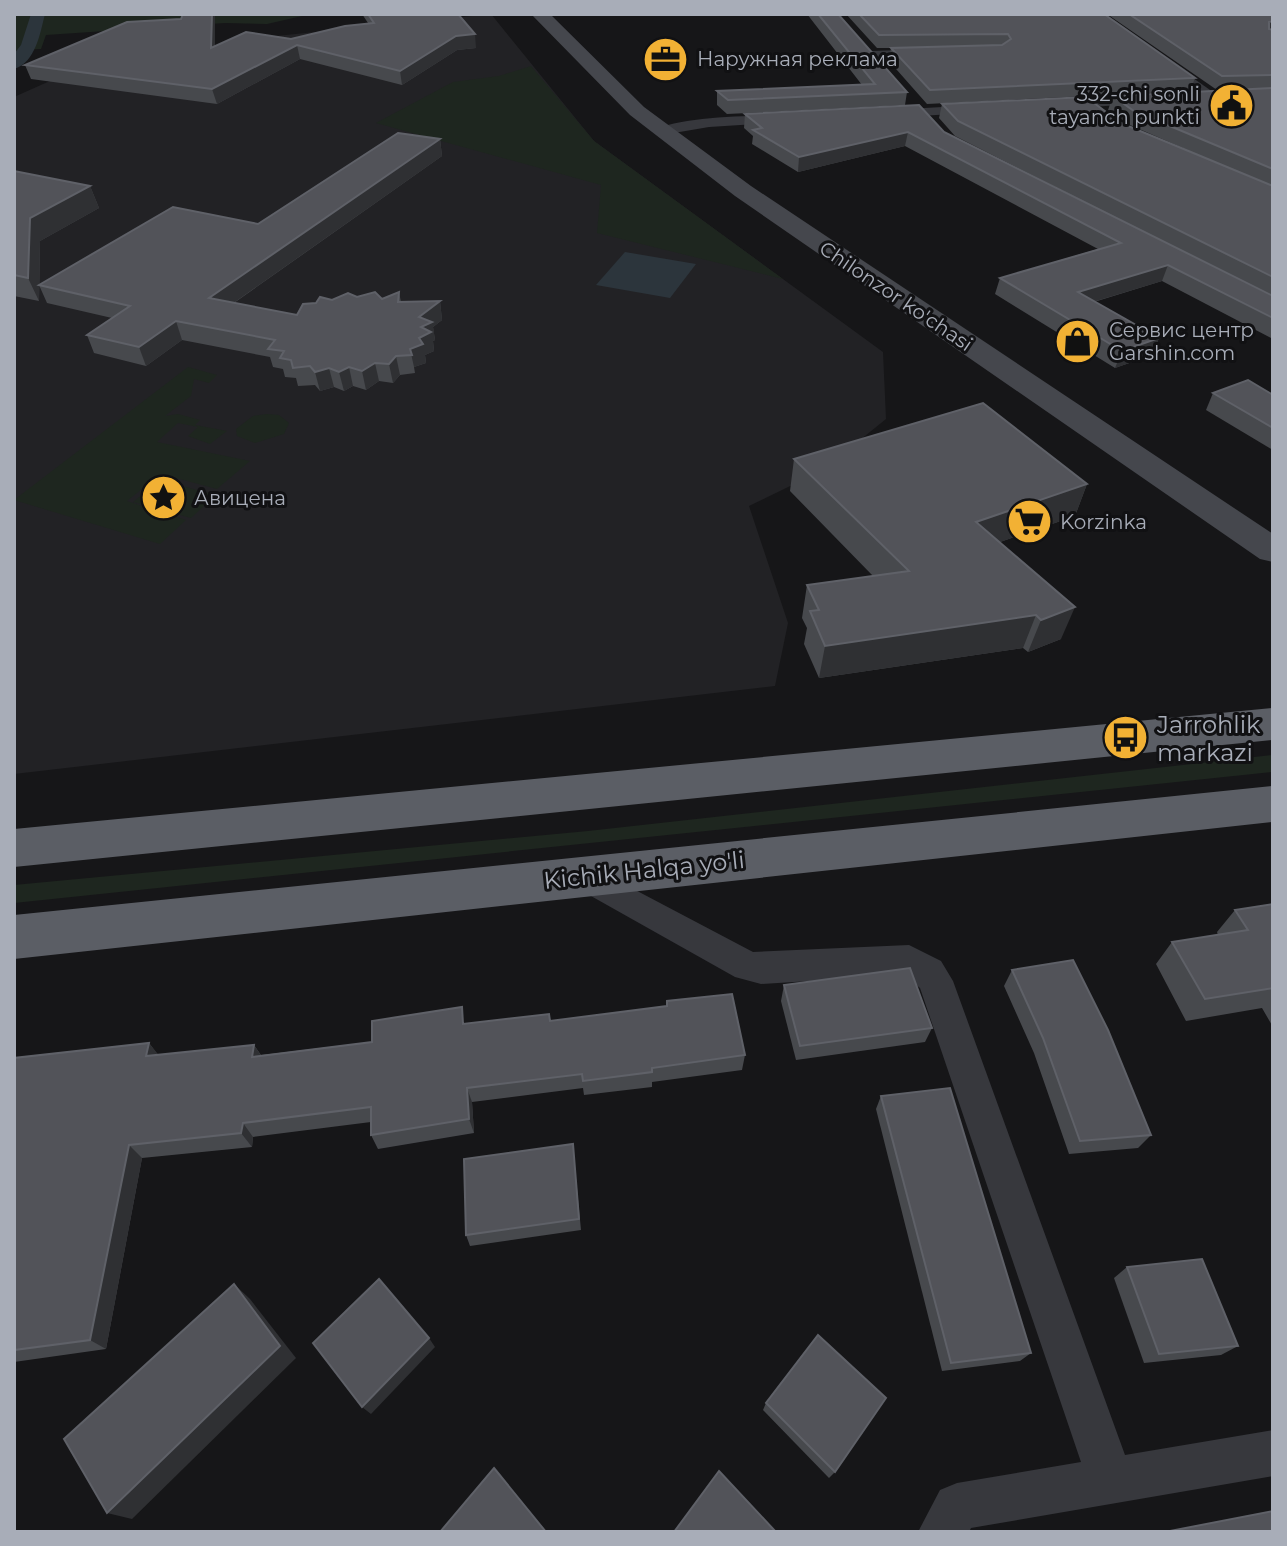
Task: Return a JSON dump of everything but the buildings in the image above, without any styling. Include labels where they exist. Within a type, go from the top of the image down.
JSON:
[{"type":"highway","points":[[14,848],[1273,724]]},
{"type":"highway","name":"Kichik Halqa yo'li","points":[[14,937],[1273,804]]},
{"type":"main road","name":"Chilonzor ko'chasi","points":[[540,14],[606,83],[743,191],[1273,551]]},
{"type":"main road","name":"Chilonzor ko'chasi","points":[[553,14],[669,130],[1273,525]]},
{"type":"street","points":[[1094,14],[1221,97],[1182,99]]},
{"type":"street","points":[[872,56],[951,53]]},
{"type":"street","points":[[1041,106],[1166,100]]},
{"type":"street","points":[[1087,104],[1111,122]]},
{"type":"street","points":[[876,114],[916,107],[996,108]]},
{"type":"street","points":[[916,107],[939,131]]},
{"type":"street","points":[[669,130],[800,118]]},
{"type":"street","points":[[586,877],[747,966],[761,969],[909,960],[929,972],[935,981],[1111,1480]]},
{"type":"street","points":[[942,1532],[957,1507],[1273,1453]]},
{"type":"shaded area","points":[[14,14],[311,14],[267,24],[225,23],[46,35],[41,49],[16,50],[24,52],[14,64]]},
{"type":"shaded area","points":[[491,14],[594,141],[883,352],[886,419],[823,470],[749,506],[788,623],[775,686],[14,774],[14,97],[88,64],[170,74],[246,39]]},
{"type":"shaded area","points":[[531,66],[594,141],[783,279],[597,233],[601,185],[376,123],[453,82],[499,76]]},
{"type":"shaded area","points":[[625,252],[696,264],[670,298],[596,285]]},
{"type":"shaded area","points":[[188,367],[217,375],[209,383],[194,379],[191,396],[165,416],[178,414],[200,420],[195,425],[227,431],[210,444],[188,436],[198,427],[178,423],[157,442],[250,461],[217,489],[161,474],[127,501],[186,520],[160,544],[14,500]]},
{"type":"shaded area","points":[[279,415],[289,423],[284,434],[255,443],[237,436],[236,429],[253,416]]},
{"type":"shaded area","points":[[160,480],[216,495],[191,518],[133,502]]},
{"type":"shaded area","points":[[1273,755],[1273,772],[14,903],[14,885],[588,831]]},
{"type":"waterway","points":[[14,64],[29,46],[38,14]]},
{"type":"place","name":"Наружная реклама","points":[[666,59]]},
{"type":"place","name":"332-chi sonli tayanch punkti","points":[[1231,106]]},
{"type":"place","name":"Сервис центр Garshin.com","points":[[1078,341]]},
{"type":"place","name":"Авицена","points":[[163,498]]},
{"type":"place","name":"Korzinka","points":[[1029,522]]},
{"type":"place","name":"Jarrohlik markazi","points":[[1126,738]]}]
